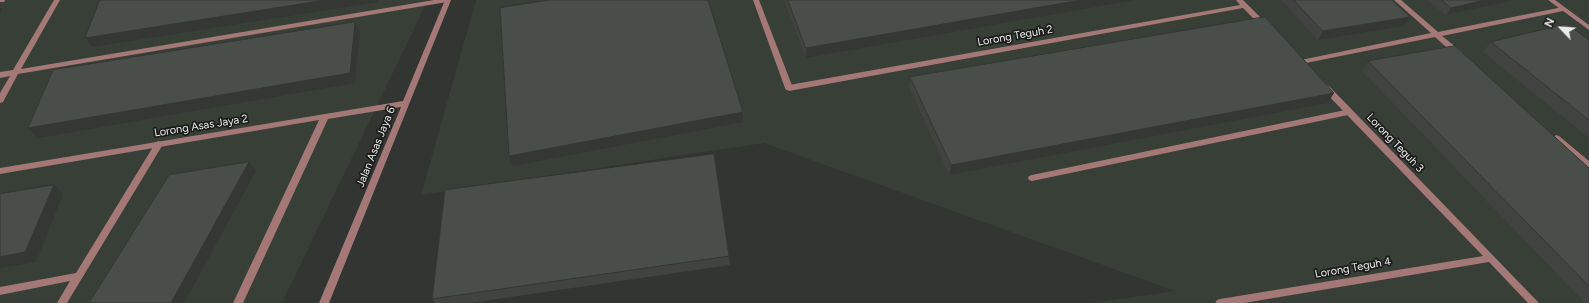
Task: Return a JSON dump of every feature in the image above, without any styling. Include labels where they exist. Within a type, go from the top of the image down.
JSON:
[{"type":"street","points":[[0,100],[14,73],[57,0]]},
{"type":"street","points":[[0,75],[447,0]]},
{"type":"street","name":"Jalan Asas Jaya 6","points":[[324,303],[447,0]]},
{"type":"street","name":"Lorong Teguh 2","points":[[756,0],[789,88],[1242,3]]},
{"type":"street","points":[[1397,0],[1466,60]]},
{"type":"street","points":[[1552,0],[1589,28]]},
{"type":"street","points":[[1242,3],[1267,28]]},
{"type":"street","points":[[1301,62],[1563,9]]},
{"type":"street","name":"Lorong Teguh 3","points":[[1317,79],[1534,303]]},
{"type":"street","name":"Lorong Asas Jaya 2","points":[[0,171],[406,103]]},
{"type":"street","points":[[1032,178],[1350,112]]},
{"type":"street","points":[[238,303],[325,116]]},
{"type":"street","points":[[1548,131],[1589,166]]},
{"type":"street","points":[[62,303],[159,144]]},
{"type":"street","name":"Lorong Teguh 4","points":[[1220,303],[1490,258]]},
{"type":"street","points":[[0,291],[78,276]]},
{"type":"shaded area","points":[[0,0],[428,0],[282,303],[0,303]]},
{"type":"shaded area","points":[[476,0],[1589,0],[1589,303],[1091,303],[1175,291],[764,143],[421,195]]},
{"type":"building","points":[[100,0],[326,0],[85,38]]},
{"type":"building","points":[[549,0],[708,0],[743,112],[509,156],[500,8]]},
{"type":"building","points":[[788,0],[1081,0],[806,48]]},
{"type":"building","points":[[1294,0],[1392,0],[1410,17],[1323,31]]},
{"type":"building","points":[[1442,0],[1485,0],[1451,8]]},
{"type":"building","points":[[1265,17],[1334,93],[951,165],[910,77]]},
{"type":"building","points":[[355,22],[350,73],[28,128],[53,70]]},
{"type":"building","points":[[1567,24],[1589,40],[1589,120],[1491,42]]},
{"type":"building","points":[[1455,46],[1589,168],[1589,286],[1368,61]]},
{"type":"building","points":[[714,154],[729,256],[432,299],[445,190]]},
{"type":"building","points":[[249,162],[171,303],[89,303],[169,175]]},
{"type":"building","points":[[54,185],[25,252],[0,257],[0,194]]}]
